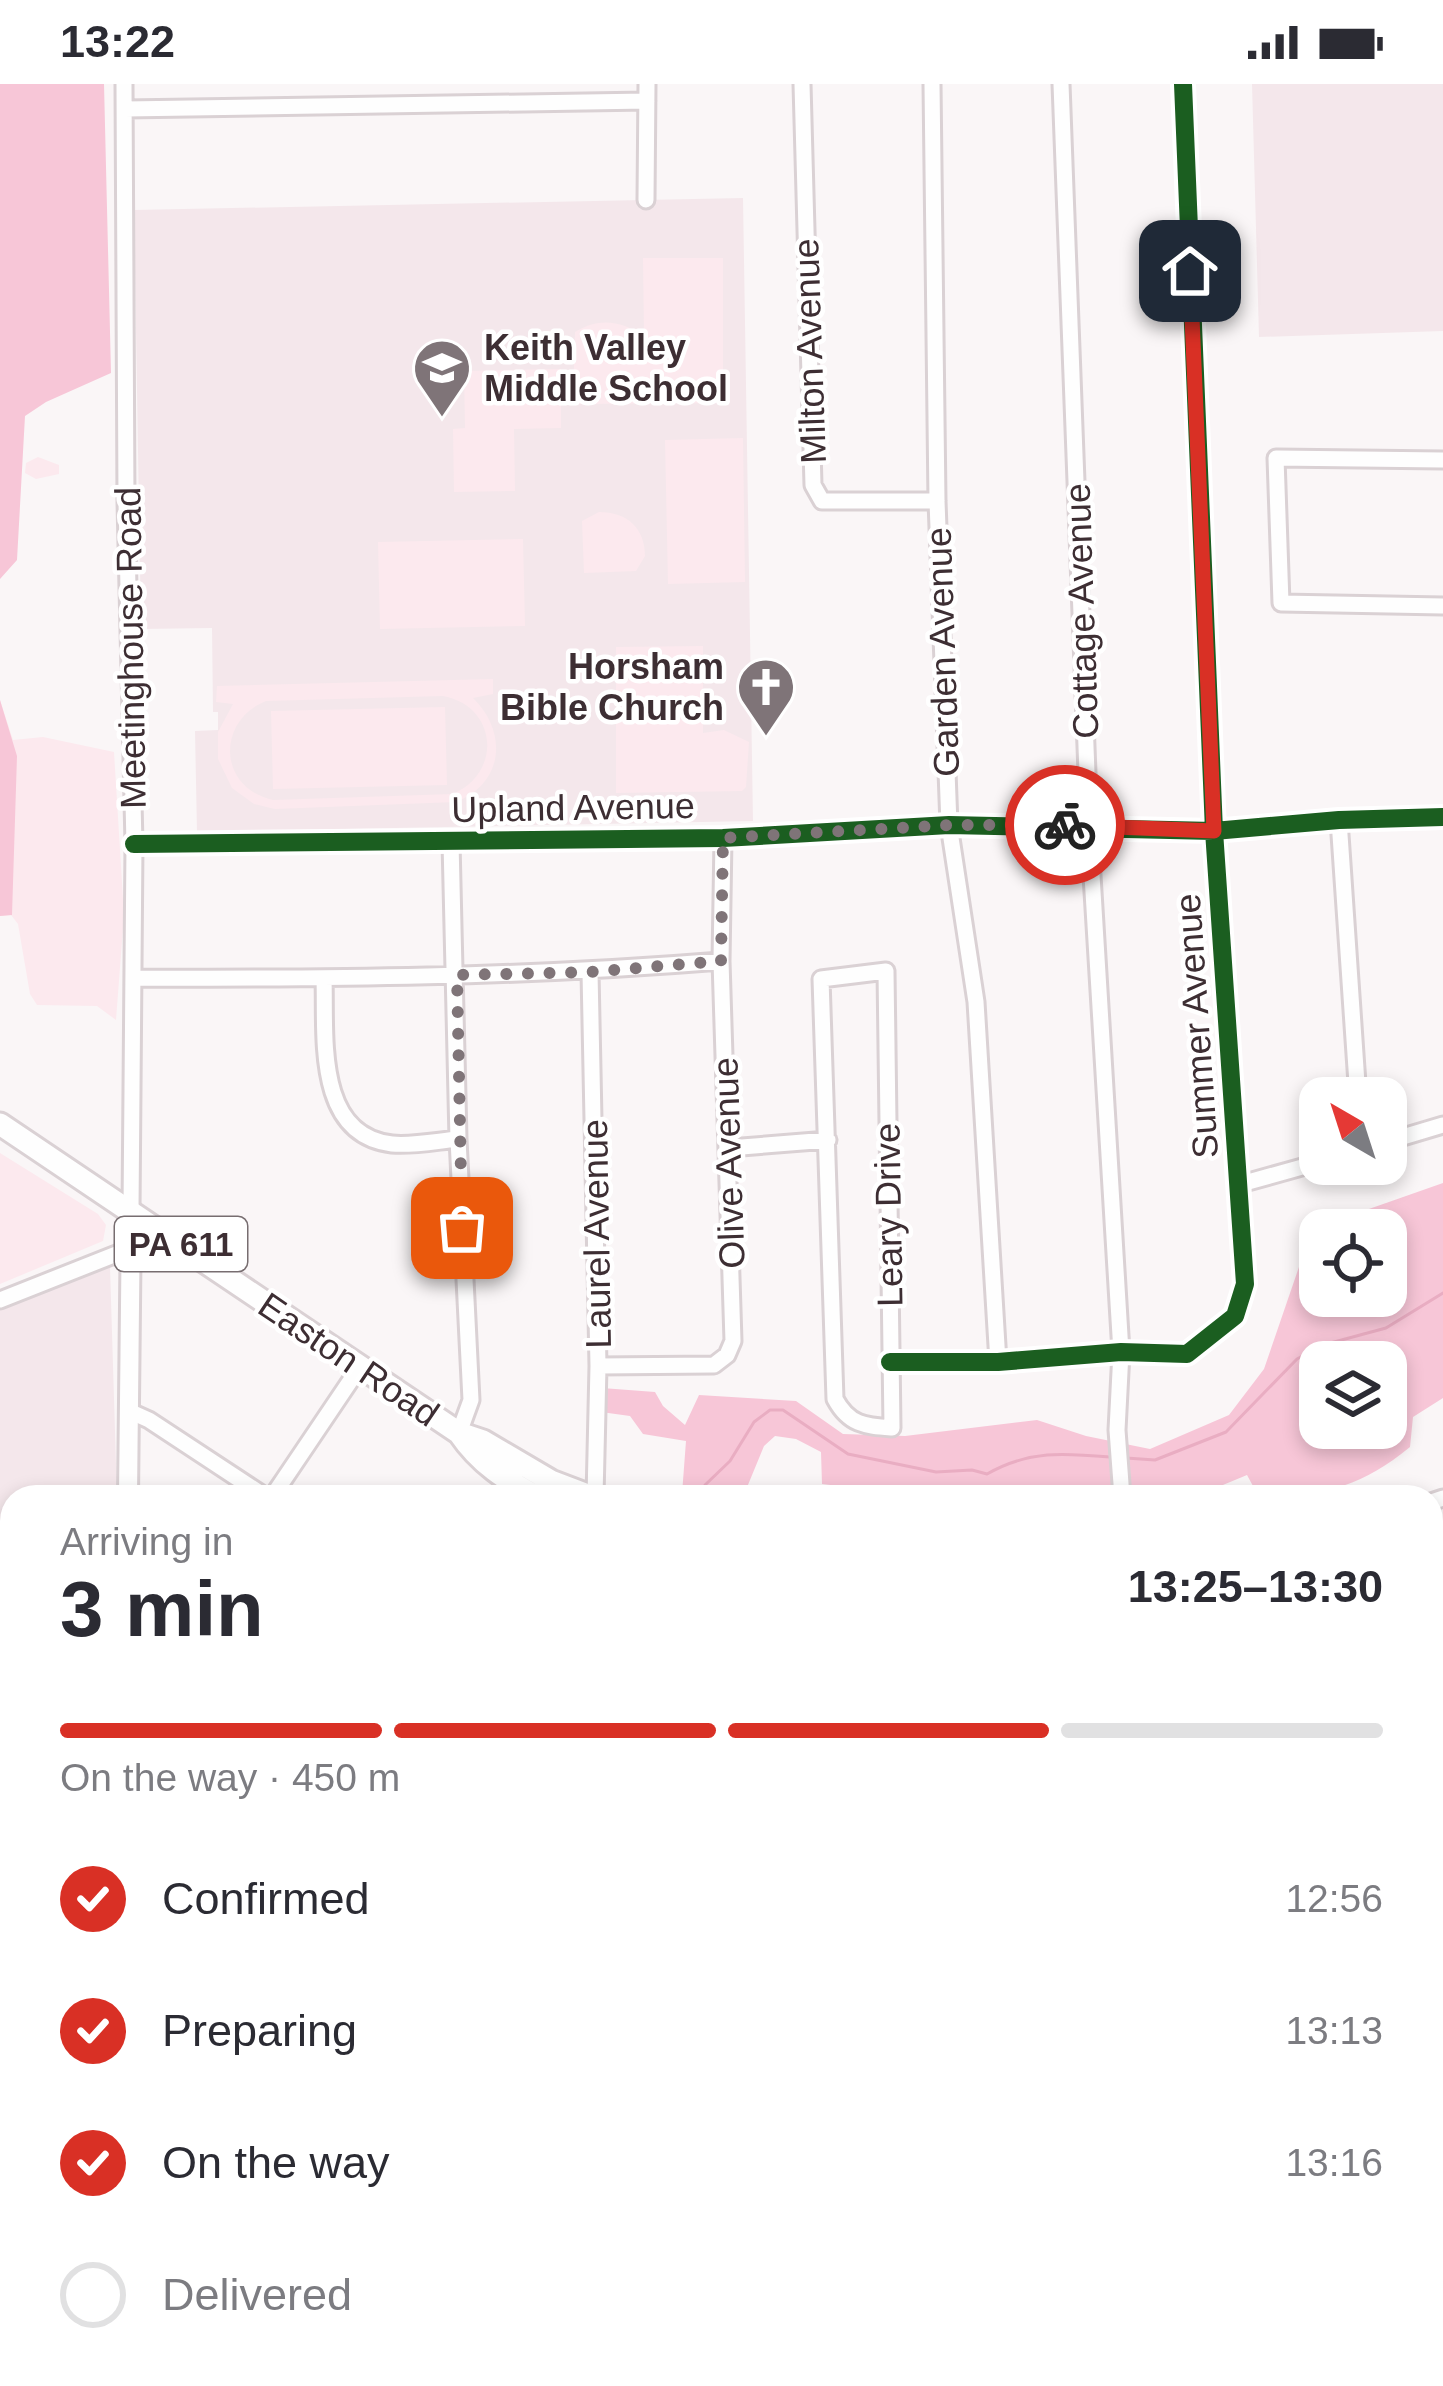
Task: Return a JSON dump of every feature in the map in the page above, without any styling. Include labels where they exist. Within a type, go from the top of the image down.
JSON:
[{"type":"highway","name":"Easton Road","points":[[0,1124],[459,1433],[483,1441],[561,1485]]},
{"type":"highway","name":"Easton Road","points":[[459,1433],[474,1455],[519,1485]]},
{"type":"main road","points":[[128,1485],[131,1211]]},
{"type":"street","name":"Meetinghouse Road","points":[[124,84],[135,978],[131,1211]]},
{"type":"street","name":"Milton Avenue","points":[[802,84],[813,485],[822,500],[937,501]]},
{"type":"street","name":"Garden Avenue","points":[[932,84],[937,501],[949,825],[976,1002],[998,1362]]},
{"type":"street","name":"Cottage Avenue","points":[[1061,84],[1089,826],[1121,1352],[1117,1430],[1121,1485]]},
{"type":"street","name":"Summer Avenue","points":[[890,1362],[998,1362],[1121,1352],[1187,1354],[1235,1316],[1245,1284],[1214,831],[1183,84]]},
{"type":"street","points":[[124,109],[647,93],[646,200]]},
{"type":"street","points":[[1443,460],[1276,458],[1282,603],[1443,605]]},
{"type":"street","name":"Upland Avenue","points":[[134,844],[723,838],[949,825],[1214,831],[1443,817]]},
{"type":"street","points":[[1339,820],[1357,1077]]},
{"type":"street","name":"Olive Avenue","points":[[598,1366],[714,1365],[734,1341],[721,961],[723,838]]},
{"type":"street","points":[[451,842],[458,1139],[471,1400],[459,1433]]},
{"type":"street","points":[[135,978],[590,972],[721,961]]},
{"type":"street","name":"Leary Drive","points":[[886,971],[890,1362],[892,1428],[860,1425],[843,1415],[835,1399],[821,979],[886,971]]},
{"type":"street","name":"Laurel Avenue","points":[[590,972],[598,1366],[594,1485]]},
{"type":"street","points":[[324,979],[328,1084],[345,1116],[373,1139],[394,1144],[458,1139]]},
{"type":"street","points":[[1407,1136],[1443,1125]]},
{"type":"street","name":"Leary Drive","points":[[729,1148],[828,1140]]},
{"type":"street","points":[[1241,1184],[1299,1168]]},
{"type":"street","points":[[0,1300],[129,1249]]},
{"type":"street","points":[[276,1485],[361,1365]]},
{"type":"street","points":[[129,1412],[249,1485]]},
{"type":"shaded area","points":[[0,84],[104,84],[111,373],[25,416],[17,560],[0,579]]},
{"type":"shaded area","points":[[1252,84],[1443,84],[1443,331],[1259,337]]},
{"type":"shaded area","name":"Keith Valley Middle School","points":[[743,198],[753,821],[197,832],[195,731],[218,730],[218,712],[213,712],[212,628],[141,629],[134,210]]},
{"type":"shaded area","points":[[643,258],[723,258],[723,403],[579,404],[573,398],[575,332],[610,323],[644,336]]},
{"type":"shaded area","points":[[561,369],[561,428],[514,429],[515,491],[454,492],[453,429],[465,428],[464,371]]},
{"type":"shaded area","points":[[743,438],[745,582],[668,584],[665,440]]},
{"type":"shaded area","points":[[38,457],[59,465],[59,474],[36,479],[25,473],[26,463]]},
{"type":"shaded area","points":[[599,512],[618,515],[638,530],[645,556],[636,571],[584,573],[582,521]]},
{"type":"shaded area","points":[[523,539],[525,626],[380,629],[378,542]]},
{"type":"shaded area","points":[[703,646],[703,733],[724,730],[749,742],[746,787],[742,791],[616,793],[616,647]]},
{"type":"shaded area","points":[[493,679],[493,694],[473,698],[492,726],[496,756],[484,783],[456,802],[275,809],[254,804],[232,788],[218,759],[218,732],[233,704],[216,702],[217,686]],"holes":[[[443,696],[461,702],[483,726],[486,756],[469,784],[453,794],[273,800],[255,793],[233,769],[230,754],[238,723],[266,701]]]},
{"type":"shaded area","points":[[0,700],[13,740],[43,737],[114,752],[124,915],[116,1020],[97,1006],[37,1005],[30,994],[18,924],[11,915],[0,916]]},
{"type":"shaded area","points":[[0,700],[17,756],[12,915],[0,916]]},
{"type":"shaded area","points":[[445,707],[447,785],[273,789],[271,711]]},
{"type":"shaded area","points":[[0,1153],[98,1214],[106,1225],[103,1241],[0,1284]]},
{"type":"shaded area","points":[[1443,1183],[1443,1398],[1413,1417],[1410,1447],[1375,1472],[1345,1485],[1252,1485],[1247,1475],[1223,1485],[830,1485],[822,1484],[821,1452],[796,1439],[775,1436],[764,1446],[748,1485],[683,1485],[686,1441],[643,1434],[630,1416],[601,1412],[602,1388],[655,1392],[685,1425],[699,1395],[796,1401],[843,1434],[905,1436],[1037,1420],[1150,1449],[1229,1415],[1264,1369],[1299,1267],[1299,1317],[1407,1317],[1407,1209],[1369,1209]]},
{"type":"shaded area","points":[[110,1267],[117,1485],[0,1485],[0,1310]]},
{"type":"waterway","points":[[1126,1458],[1155,1460],[1226,1432],[1297,1359],[1323,1345],[1386,1328],[1443,1293]]},
{"type":"waterway","points":[[705,1485],[730,1461],[754,1422],[770,1410],[783,1410],[848,1454],[936,1472],[987,1474],[1047,1455],[1110,1457]]},
{"type":"cycle path","points":[[890,1362],[998,1362],[1121,1352],[1187,1354],[1235,1316],[1245,1284],[1214,831],[1183,84]]},
{"type":"cycle path","points":[[134,844],[723,838],[949,825],[1214,831],[1443,817]]},
{"type":"way so far","points":[[462,1228],[457,975],[590,972],[721,961],[723,838],[949,825],[1065,825]]},
{"type":"place","name":"Keith Valley Middle School","points":[[442,419]]},
{"type":"place","name":"Horsham Bible Church","points":[[766,738]]},
{"type":"route","points":[[1065,825],[1214,831],[1190,271]]}]
